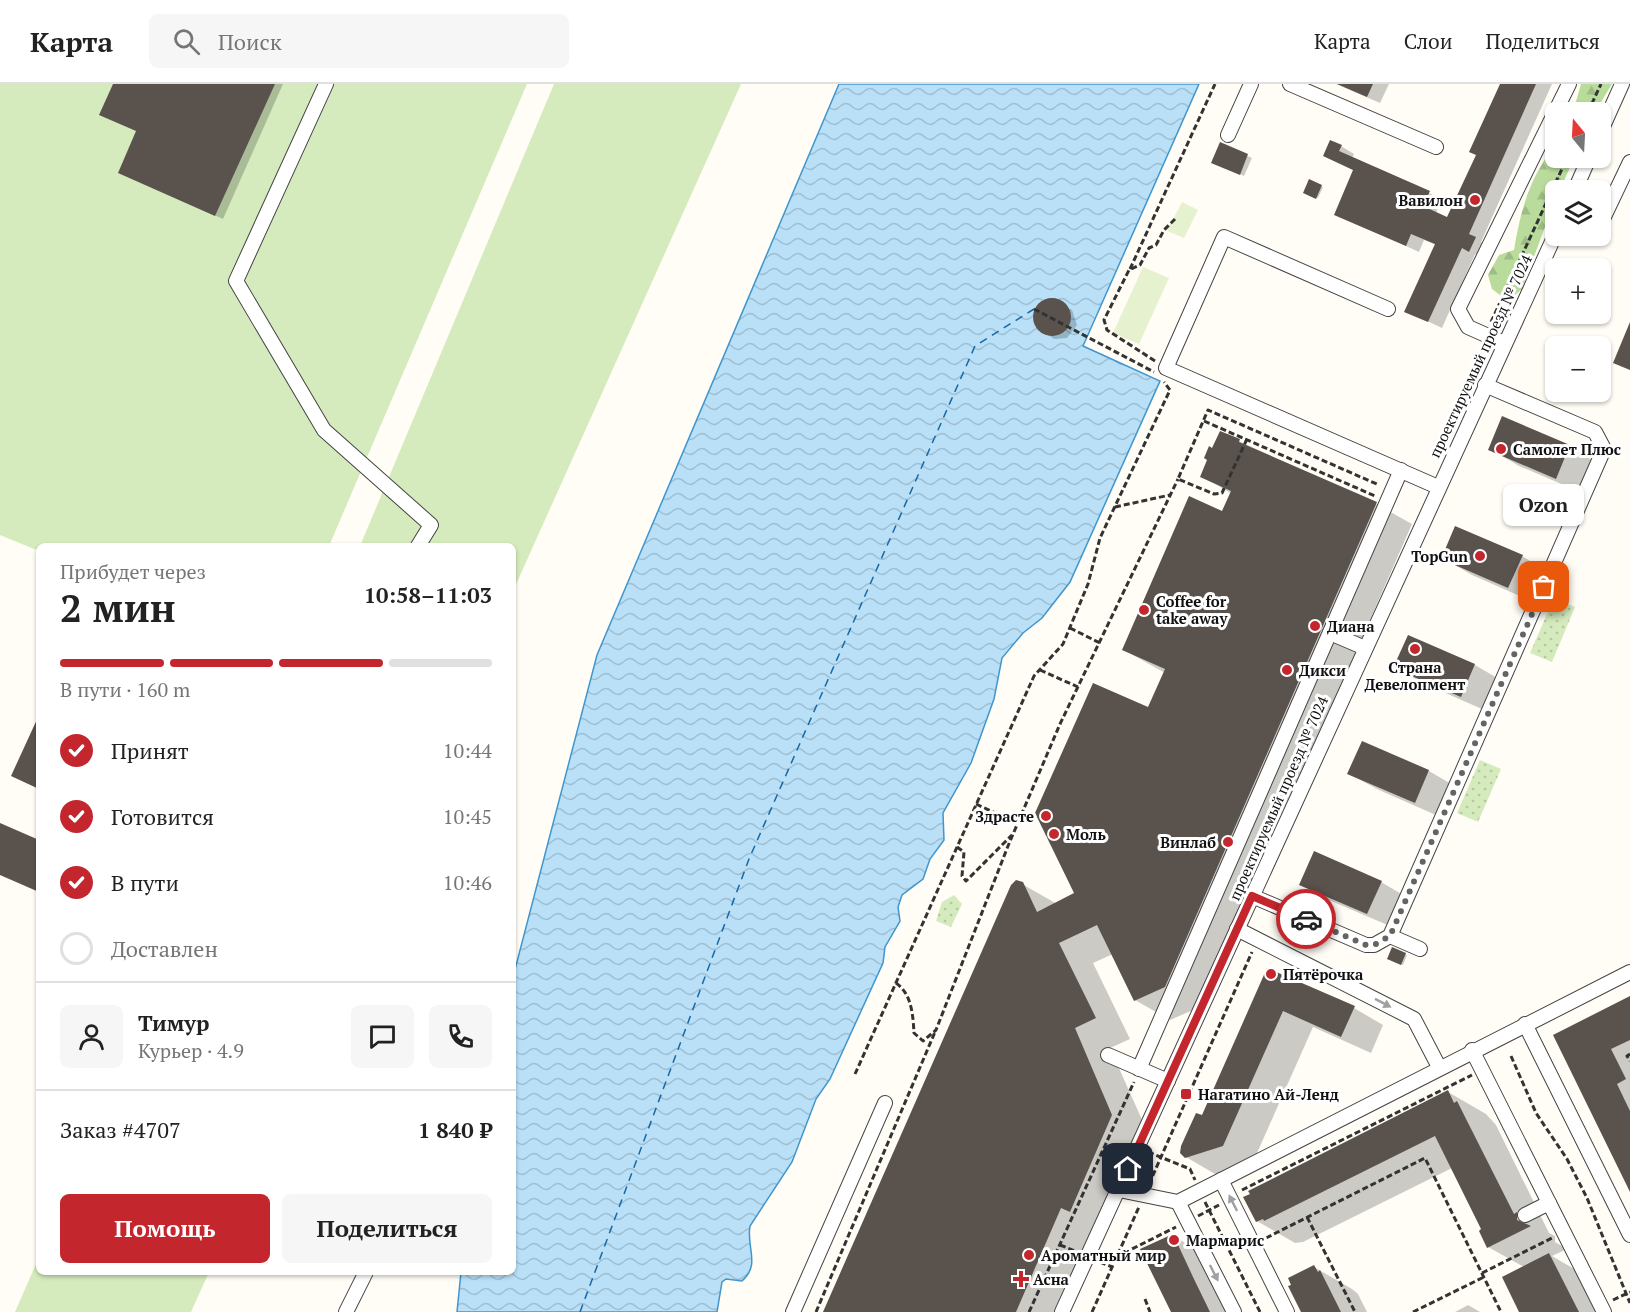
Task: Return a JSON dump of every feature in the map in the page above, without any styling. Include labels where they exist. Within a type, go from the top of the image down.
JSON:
[{"type":"street","points":[[326,84],[236,281],[324,430],[431,525],[420,543]]},
{"type":"street","points":[[1228,135],[1251,84]]},
{"type":"street","points":[[1290,84],[1436,147]]},
{"type":"street","points":[[1504,343],[1468,327],[1458,309],[1569,84]]},
{"type":"street","points":[[1611,108],[1622,84]]},
{"type":"street","points":[[1611,202],[1630,162]]},
{"type":"street","points":[[1388,309],[1224,237],[1158,371],[1438,487]]},
{"type":"street","name":"проектируемый проезд № 7024","points":[[1062,1312],[1550,246]]},
{"type":"street","points":[[1252,896],[1366,945],[1374,945],[1390,936],[1605,449],[1595,432],[1485,385]]},
{"type":"street","points":[[1139,1069],[1401,470]]},
{"type":"street","points":[[1330,633],[1365,648]]},
{"type":"street","points":[[1237,929],[1414,1019],[1439,1067]]},
{"type":"street","points":[[1390,936],[1420,949]]},
{"type":"street","points":[[1119,1190],[1178,1202],[1472,1050],[1630,972]]},
{"type":"street","points":[[1525,1024],[1630,1235]]},
{"type":"street","points":[[1472,1050],[1604,1312]]},
{"type":"street","points":[[1108,1055],[1168,1082]]},
{"type":"street","points":[[793,1312],[885,1103]]},
{"type":"street","points":[[1221,1180],[1287,1312]]},
{"type":"street","points":[[1178,1202],[1234,1312]]},
{"type":"street","points":[[1526,1218],[1550,1205]]},
{"type":"street","points":[[346,1312],[364,1275]]},
{"type":"path","points":[[855,1074],[1034,676],[1063,644],[1089,584],[1100,538],[1170,390],[1158,371],[1107,330],[1104,320],[1215,84]]},
{"type":"path","points":[[1593,102],[1601,84]]},
{"type":"path","points":[[1486,334],[1562,168]]},
{"type":"path","points":[[1129,270],[1140,265],[1149,248],[1156,245],[1164,230],[1175,219]]},
{"type":"path","points":[[1034,309],[1158,371]]},
{"type":"path","points":[[816,1312],[936,1030],[1017,824],[1078,687],[1178,479],[1208,410],[1390,496]]},
{"type":"path","points":[[1204,421],[1390,496]]},
{"type":"path","points":[[1178,479],[1214,494],[1222,493],[1247,439]]},
{"type":"path","points":[[1115,507],[1170,495]]},
{"type":"path","points":[[1070,628],[1100,643]]},
{"type":"path","points":[[1040,670],[1078,687]]},
{"type":"path","points":[[976,804],[1017,824]]},
{"type":"path","points":[[957,847],[964,852],[962,876],[966,881],[1013,834]]},
{"type":"path","points":[[1092,1312],[1257,939]]},
{"type":"path","points":[[896,982],[903,987],[912,1010],[914,1033],[923,1041],[936,1030]]},
{"type":"path","points":[[1630,1054],[1627,1056],[1630,1061]]},
{"type":"path","points":[[1511,1056],[1536,1113],[1567,1160],[1587,1198],[1630,1303]]},
{"type":"path","points":[[1029,1312],[1139,1069]]},
{"type":"path","points":[[1231,1199],[1236,1193],[1483,1070]]},
{"type":"path","points":[[1160,1158],[1190,1169],[1260,1312]]},
{"type":"path","points":[[1253,1244],[1425,1158],[1502,1312]]},
{"type":"path","points":[[1307,1217],[1355,1312]]},
{"type":"path","points":[[1116,1257],[1178,1226]]},
{"type":"path","points":[[1413,1312],[1552,1238]]},
{"type":"path","points":[[1145,1299],[1150,1312]]},
{"type":"green space","points":[[0,84],[527,84],[330,543],[36,543],[36,550],[0,535]]},
{"type":"green space","points":[[554,84],[741,84],[516,584],[516,543],[361,543]]},
{"type":"green space","points":[[1581,84],[1612,84],[1601,102],[1576,102]]},
{"type":"green space","points":[[1545,160],[1545,168],[1570,168],[1564,180],[1545,180],[1545,227],[1522,289],[1508,301],[1492,289],[1488,275],[1499,255],[1514,250],[1527,195]]},
{"type":"green space","points":[[1182,202],[1198,210],[1184,238],[1167,231]]},
{"type":"green space","points":[[1143,267],[1169,278],[1139,344],[1113,333]]},
{"type":"green space","points":[[1554,598],[1575,607],[1552,662],[1530,653]]},
{"type":"green space","points":[[1480,760],[1501,769],[1478,822],[1457,813]]},
{"type":"green space","points":[[954,895],[962,904],[951,927],[936,921],[942,902]]},
{"type":"green space","points":[[36,1264],[36,1275],[208,1275],[191,1312],[15,1312]]},
{"type":"water","points":[[839,84],[1199,84],[1083,346],[1160,381],[1070,582],[1042,618],[1023,633],[1002,658],[994,699],[971,763],[943,813],[944,840],[930,859],[923,879],[902,895],[898,907],[900,921],[885,947],[883,963],[830,1079],[816,1099],[792,1162],[750,1226],[752,1262],[748,1275],[742,1281],[726,1279],[722,1282],[717,1312],[457,1312],[461,1275],[516,1275],[516,966],[597,655]]},
{"type":"building","points":[[113,84],[275,84],[215,216],[118,173],[136,131],[99,115]]},
{"type":"building","points":[[1337,84],[1373,84],[1367,97]]},
{"type":"building","points":[[1500,84],[1536,84],[1469,234],[1476,237],[1469,252],[1462,248],[1428,322],[1404,312],[1435,244],[1411,234],[1406,246],[1334,215],[1353,170],[1323,156],[1330,140],[1342,145],[1339,151],[1430,191],[1423,206],[1447,217],[1476,155],[1469,152]]},
{"type":"building","points":[[1220,142],[1248,154],[1240,175],[1211,163]]},
{"type":"building","points":[[1309,179],[1322,185],[1316,199],[1303,193]]},
{"type":"building","points":[[1052,298],[1065,304],[1071,317],[1065,330],[1052,336],[1039,330],[1033,317],[1039,304]]},
{"type":"building","points":[[1630,322],[1630,370],[1613,363]]},
{"type":"building","points":[[1502,416],[1570,445],[1556,479],[1488,450]]},
{"type":"building","points":[[1220,431],[1240,439],[1239,442],[1377,502],[1165,987],[1134,1001],[1097,925],[1059,943],[1096,1018],[1075,1028],[1112,1115],[1070,1212],[1061,1208],[1016,1312],[823,1312],[1011,885],[1016,880],[1023,882],[1037,912],[1074,893],[1035,813],[1093,683],[1148,707],[1165,669],[1122,650],[1189,496],[1222,511],[1231,491],[1200,477],[1207,460],[1204,458],[1209,446],[1212,448]]},
{"type":"building","points":[[1455,526],[1523,555],[1508,588],[1441,559]]},
{"type":"building","points":[[1408,635],[1475,664],[1461,697],[1393,668]]},
{"type":"building","points":[[36,722],[36,788],[11,776]]},
{"type":"building","points":[[1362,741],[1429,770],[1415,803],[1347,774]]},
{"type":"building","points":[[0,823],[36,839],[36,891],[0,875]]},
{"type":"building","points":[[1314,851],[1382,881],[1367,914],[1299,885]]},
{"type":"building","points":[[1392,947],[1406,953],[1401,965],[1387,959]]},
{"type":"building","points":[[1267,968],[1355,1006],[1341,1037],[1283,1011],[1223,1146],[1185,1158],[1180,1153],[1181,1146],[1196,1113],[1202,1115]]},
{"type":"building","points":[[1630,996],[1630,1040],[1611,1049],[1626,1079],[1617,1084],[1630,1111],[1630,1192],[1553,1035]]},
{"type":"building","points":[[1448,1090],[1454,1103],[1457,1101],[1514,1214],[1517,1212],[1517,1220],[1531,1226],[1487,1248],[1479,1231],[1481,1229],[1435,1136],[1264,1221],[1263,1219],[1256,1222],[1243,1197],[1250,1194],[1248,1191]]},
{"type":"building","points":[[1173,1234],[1210,1312],[1171,1312],[1140,1249]]},
{"type":"building","points":[[1549,1253],[1579,1312],[1519,1312],[1502,1277]]},
{"type":"building","points":[[1314,1265],[1318,1272],[1320,1270],[1341,1312],[1301,1312],[1288,1286],[1291,1285],[1288,1278]]},
{"type":"ferry route","points":[[580,1312],[749,859],[975,346],[1034,309]]},
{"type":"way so far","points":[[1306,919],[1366,945],[1374,945],[1390,936],[1544,587]]},
{"type":"place","name":"Вавилон","points":[[1475,200]]},
{"type":"place","name":"Самолет Плюс","points":[[1501,449]]},
{"type":"place","name":"TopGun","points":[[1480,556]]},
{"type":"place","name":"Ozon","points":[[1544,587]]},
{"type":"place","name":"Coffee for take away","points":[[1144,610]]},
{"type":"place","name":"Диана","points":[[1315,626]]},
{"type":"place","name":"Страна Девелопмент","points":[[1415,649]]},
{"type":"place","name":"Дикси","points":[[1287,670]]},
{"type":"place","name":"Здрасте","points":[[1046,816]]},
{"type":"place","name":"Моль","points":[[1054,834]]},
{"type":"place","name":"Винлаб","points":[[1228,842]]},
{"type":"place","name":"Пятёрочка","points":[[1271,974]]},
{"type":"place","name":"Нагатино Ай-Ленд","points":[[1186,1094]]},
{"type":"place","name":"Мармарис","points":[[1174,1240]]},
{"type":"place","name":"Ароматный мир","points":[[1029,1255]]},
{"type":"place","name":"Асна","points":[[1021,1279]]},
{"type":"route","points":[[1128,1169],[1252,896],[1306,919]]}]
